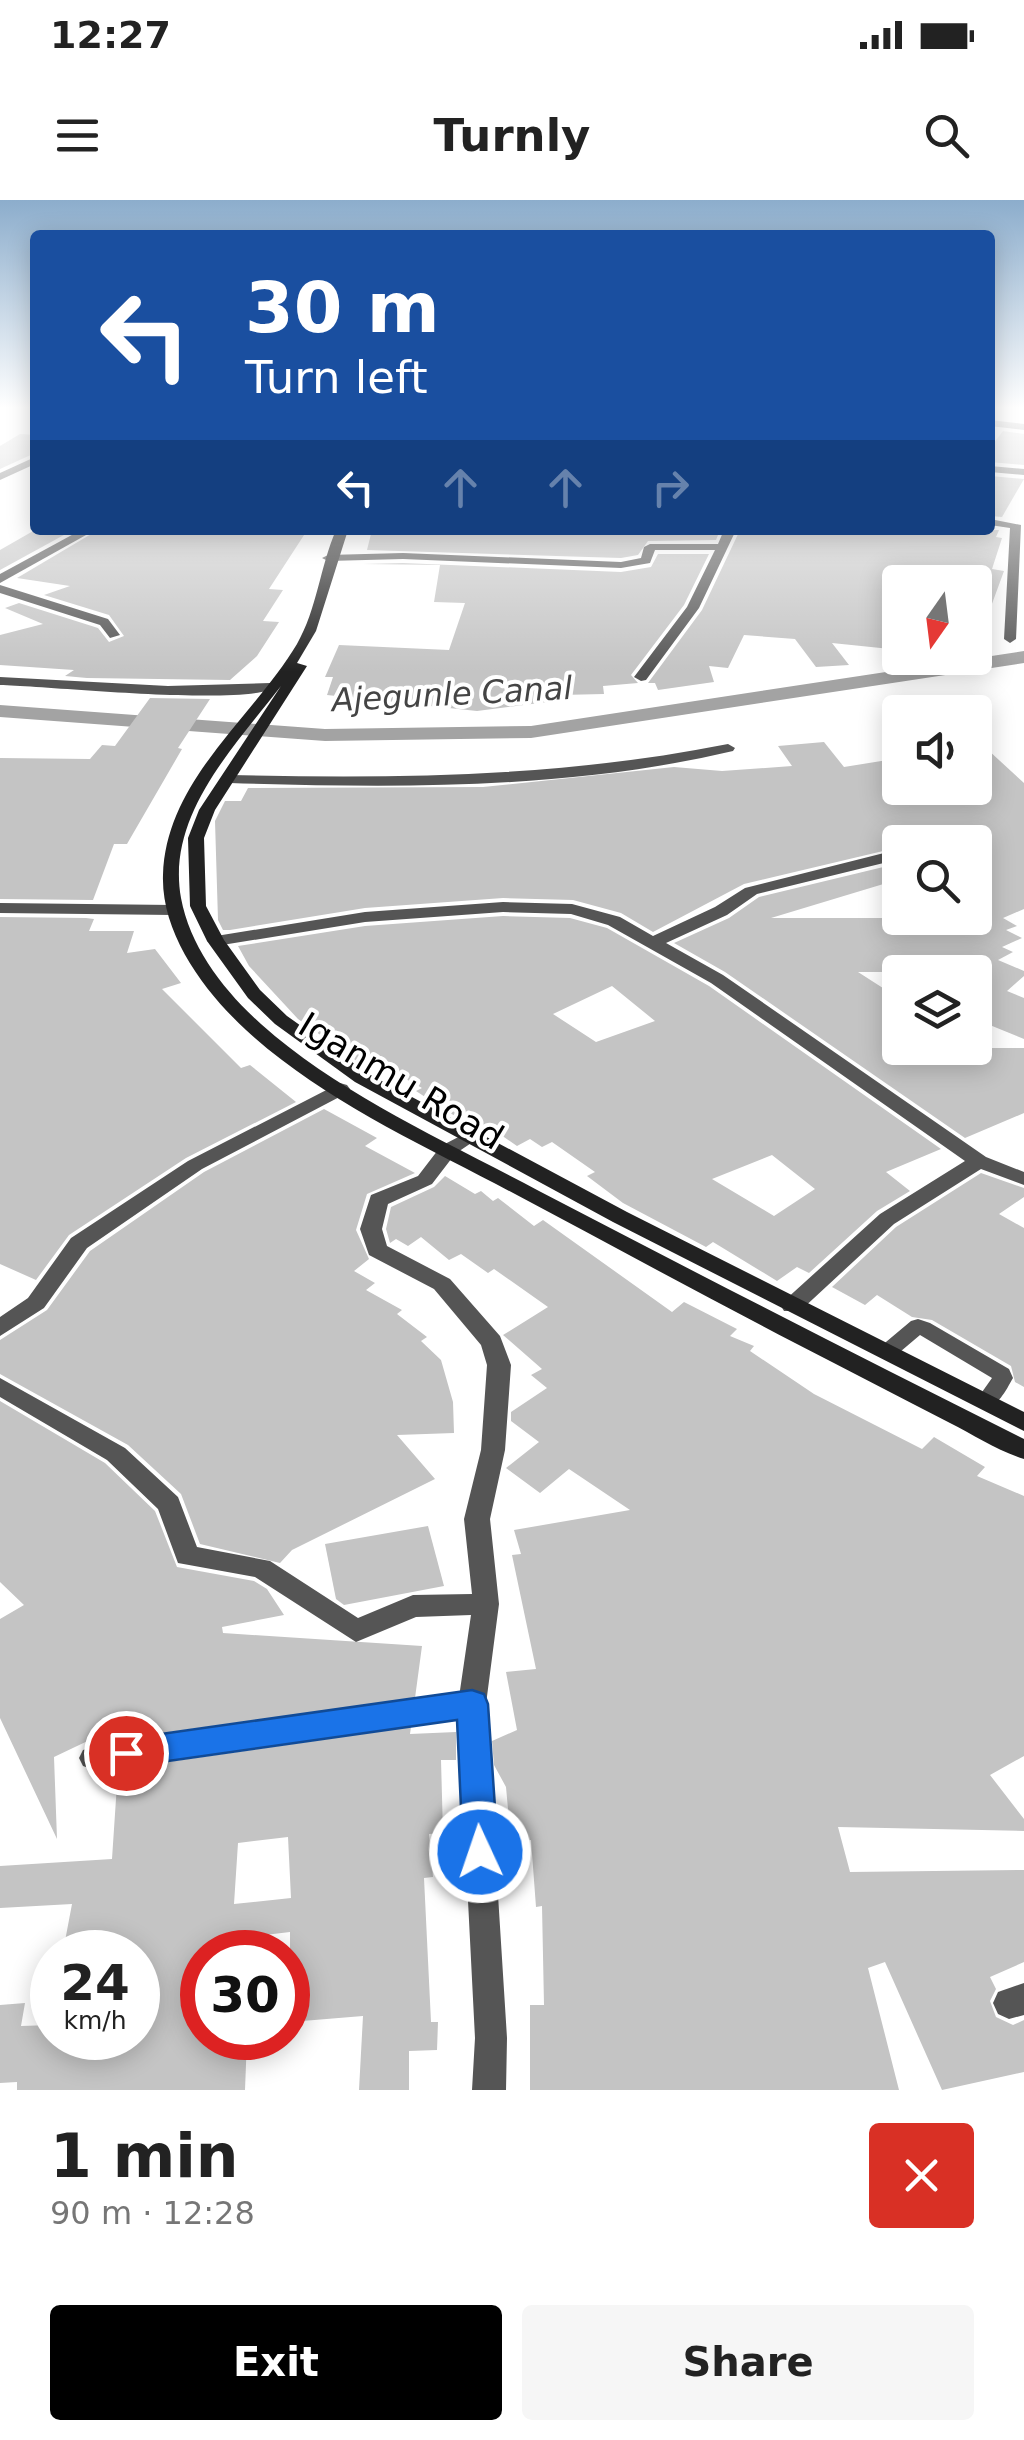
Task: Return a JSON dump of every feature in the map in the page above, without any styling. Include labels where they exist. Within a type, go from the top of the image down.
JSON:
[{"type":"main road","name":"Iganmu Road","points":[[340,535],[314,644],[267,698],[196,838],[198,906],[216,941],[254,994],[281,1020],[459,1144],[772,1324],[1024,1450]]},
{"type":"main road","name":"Iganmu Road","points":[[333,558],[349,535]]},
{"type":"main road","name":"Iganmu Road","points":[[229,769],[184,810],[173,839],[173,910],[190,946],[229,1001],[256,1029],[340,1090],[459,1144],[1024,1422]]},
{"type":"street","points":[[995,522],[1021,519],[1010,638]]},
{"type":"street","points":[[0,579],[80,535]]},
{"type":"street","points":[[640,677],[693,608],[728,535]]},
{"type":"street","points":[[333,558],[403,556],[621,566],[646,561],[650,547],[723,548]]},
{"type":"street","points":[[0,590],[104,622],[114,635]]},
{"type":"street","points":[[0,681],[85,682],[144,693],[267,698]]},
{"type":"street","points":[[229,769],[416,784],[675,760],[728,748]]},
{"type":"street","points":[[656,940],[721,910],[751,891],[882,858]]},
{"type":"street","points":[[216,941],[365,917],[503,906],[572,909],[614,921],[656,940],[979,1161],[1024,1179]]},
{"type":"street","points":[[0,908],[173,910]]},
{"type":"street","points":[[0,1328],[36,1303],[79,1243],[196,1166],[340,1090]]},
{"type":"street","points":[[459,1144],[426,1180],[378,1200],[371,1229],[378,1250],[442,1284],[492,1342],[498,1366],[493,1450],[477,1518],[486,1604],[472,1704],[491,2038],[489,2090]]},
{"type":"street","points":[[792,1306],[887,1219],[979,1161]]},
{"type":"street","points":[[0,1386],[116,1454],[169,1504],[187,1556],[261,1568],[356,1631],[413,1606],[486,1604]]},
{"type":"lane","points":[[887,1352],[918,1326],[923,1328],[1002,1374],[985,1402]]},
{"type":"lane","points":[[92,1758],[472,1704]]},
{"type":"building","points":[[995,496],[1014,496],[1002,517],[995,516]]},
{"type":"building","points":[[995,530],[999,530],[996,537],[1002,538],[992,569],[992,565],[882,565],[882,648],[832,643],[849,665],[816,667],[795,639],[744,635],[728,668],[709,666],[714,682],[658,690],[655,683],[648,683],[702,610],[738,535],[995,535]]},
{"type":"building","points":[[30,533],[64,535],[0,570],[0,550]]},
{"type":"building","points":[[90,535],[304,535],[269,589],[283,590],[263,621],[279,622],[257,656],[230,680],[87,678],[65,676],[74,670],[0,665],[0,635],[43,624],[5,608],[19,603],[98,628],[109,642],[124,636],[109,615],[44,595],[70,586],[17,578]]},
{"type":"building","points":[[371,535],[718,535],[716,540],[648,541],[638,555],[621,558],[367,550]]},
{"type":"building","points":[[658,554],[709,554],[684,605],[631,675],[638,683],[603,686],[604,694],[561,695],[563,700],[477,711],[327,695],[333,677],[325,677],[339,645],[449,650],[465,603],[434,602],[440,565],[363,564],[403,563],[621,572],[651,567]]},
{"type":"building","points":[[992,569],[1004,571],[992,604]]},
{"type":"building","points":[[150,698],[210,699],[178,748],[182,749],[127,844],[114,844],[93,900],[0,899],[0,758],[90,759],[102,745],[115,746]]},
{"type":"building","points":[[824,742],[844,767],[882,761],[882,805],[992,805],[992,754],[1024,783],[1024,909],[1003,918],[1017,926],[1006,930],[1022,938],[1002,947],[1013,952],[998,960],[1024,971],[1024,976],[1007,991],[1024,998],[1024,1039],[992,1026],[992,955],[882,955],[882,972],[858,972],[882,987],[882,1065],[992,1065],[992,1048],[1024,1048],[1024,1113],[965,1138],[725,972],[674,943],[729,918],[759,897],[882,867],[882,884],[771,918],[882,918],[882,935],[992,935],[992,825],[882,825],[882,851],[744,884],[653,932],[621,913],[573,900],[503,898],[365,908],[230,930],[223,930],[218,920],[215,821],[225,801],[241,801],[248,788],[483,787],[674,767],[722,771],[792,766],[778,746]]},
{"type":"building","points":[[503,916],[570,918],[607,928],[709,986],[941,1149],[886,1172],[910,1191],[877,1211],[809,1273],[797,1267],[777,1281],[713,1242],[706,1247],[623,1203],[587,1176],[595,1172],[552,1142],[542,1147],[530,1139],[517,1146],[494,1130],[487,1133],[448,1112],[416,1091],[422,1088],[370,1059],[361,1064],[298,1019],[249,966],[238,946],[365,926]],"holes":[[[612,986],[655,1021],[596,1042],[553,1014]],[[772,1155],[815,1189],[774,1216],[712,1179]]]},
{"type":"building","points":[[0,917],[86,918],[94,919],[89,931],[134,931],[127,953],[155,949],[181,983],[162,989],[241,1068],[250,1065],[296,1102],[186,1158],[69,1235],[36,1280],[0,1264]]},
{"type":"building","points":[[324,1109],[377,1138],[365,1146],[415,1173],[367,1194],[356,1230],[369,1259],[354,1271],[375,1283],[366,1290],[402,1310],[397,1314],[427,1337],[421,1341],[441,1360],[453,1402],[454,1433],[397,1435],[435,1479],[292,1550],[280,1563],[200,1544],[181,1494],[128,1445],[0,1374],[0,1340],[47,1310],[90,1251],[204,1172]]},
{"type":"building","points":[[981,1173],[1024,1188],[1024,1197],[999,1214],[1024,1228],[1024,1387],[1015,1382],[1011,1366],[932,1320],[912,1317],[877,1295],[865,1305],[832,1287],[896,1227]]},
{"type":"building","points":[[445,1176],[475,1194],[481,1191],[493,1201],[498,1198],[534,1226],[543,1220],[672,1312],[684,1302],[737,1329],[730,1336],[754,1346],[750,1351],[814,1394],[922,1449],[934,1437],[985,1467],[977,1476],[1024,1496],[1024,1756],[990,1775],[1024,1819],[1024,1831],[838,1827],[850,1872],[1024,1870],[1024,1962],[990,1977],[996,1989],[990,2001],[996,2017],[1013,2025],[1024,2020],[1024,2072],[942,2090],[885,1962],[868,1968],[899,2090],[530,2090],[530,2005],[544,2005],[542,1906],[536,1907],[531,1840],[511,1842],[506,1787],[494,1765],[492,1741],[517,1730],[506,1672],[536,1669],[512,1555],[521,1554],[514,1530],[630,1510],[569,1469],[540,1493],[506,1468],[539,1442],[511,1421],[511,1412],[547,1388],[531,1375],[542,1369],[503,1335],[548,1307],[494,1269],[488,1273],[461,1254],[449,1260],[421,1237],[408,1246],[396,1239],[390,1243],[386,1229],[391,1207],[434,1187]]},
{"type":"building","points":[[0,1401],[105,1463],[155,1511],[177,1567],[254,1581],[267,1589],[284,1615],[222,1627],[223,1633],[422,1646],[415,1698],[98,1742],[96,1737],[54,1757],[57,1839],[0,1718],[0,1619],[24,1605],[0,1582]]},
{"type":"building","points":[[428,1526],[444,1586],[344,1605],[336,1599],[325,1544]]},
{"type":"building","points":[[411,1727],[410,1734],[456,1732],[456,1760],[441,1760],[443,1833],[429,1834],[433,1877],[424,1878],[431,2022],[438,2022],[437,2050],[409,2051],[409,2090],[359,2090],[363,2016],[310,2020],[310,1930],[180,1930],[180,2060],[246,2060],[245,2090],[17,2090],[17,2082],[0,2083],[0,2005],[25,2003],[21,2026],[30,2026],[30,2060],[160,2060],[160,1930],[67,1930],[72,1904],[0,1908],[0,1866],[112,1859],[118,1769]],"holes":[[[288,1837],[291,1898],[234,1904],[238,1843]]]},
{"type":"waterway","name":"Ajegunle Canal","points":[[0,711],[325,735],[531,732],[1024,657]]},
{"type":"route","points":[[126,1753],[472,1704],[480,1852]]}]
